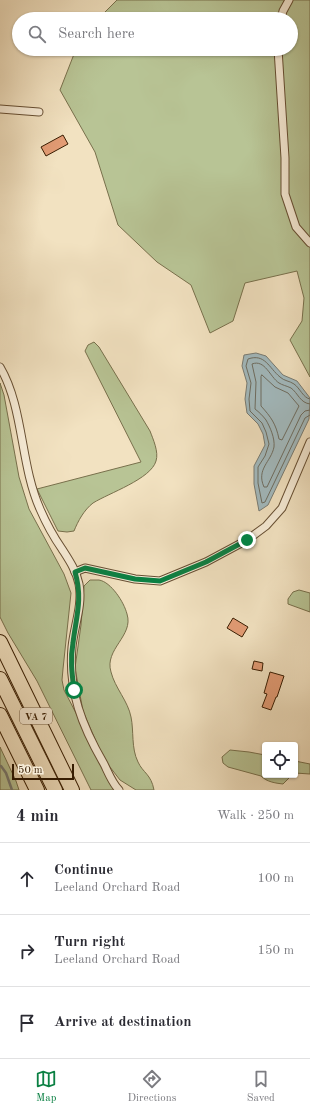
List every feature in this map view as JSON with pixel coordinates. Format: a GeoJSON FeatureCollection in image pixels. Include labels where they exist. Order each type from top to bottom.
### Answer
{"type":"FeatureCollection","features":[{"type":"Feature","properties":{"kind":"highway","name":"VA 7"},"geometry":{"type":"LineString","coordinates":[[0,642],[72,790]]}},
{"type":"Feature","properties":{"kind":"highway"},"geometry":{"type":"LineString","coordinates":[[0,679],[55,790]]}},
{"type":"Feature","properties":{"kind":"highway","name":"VA 7"},"geometry":{"type":"LineString","coordinates":[[0,715],[37,790]]}},
{"type":"Feature","properties":{"kind":"highway"},"geometry":{"type":"LineString","coordinates":[[0,729],[21,773],[27,790]]}},
{"type":"Feature","properties":{"kind":"street"},"geometry":{"type":"LineString","coordinates":[[283,12],[289,0]]}},
{"type":"Feature","properties":{"kind":"street"},"geometry":{"type":"LineString","coordinates":[[278,56],[285,158],[285,194],[296,227],[310,243]]}},
{"type":"Feature","properties":{"kind":"street"},"geometry":{"type":"LineString","coordinates":[[0,109],[39,112]]}},
{"type":"Feature","properties":{"kind":"street"},"geometry":{"type":"LineString","coordinates":[[0,367],[10,390],[16,411],[28,472],[39,507],[75,572],[79,585],[79,613],[73,643],[71,666],[76,702],[89,739],[119,790]]}},
{"type":"Feature","properties":{"kind":"street"},"geometry":{"type":"LineString","coordinates":[[75,572],[85,568],[135,579],[160,581],[206,562],[247,540],[266,526],[282,508],[310,442]]}},
{"type":"Feature","properties":{"kind":"green space"},"geometry":{"type":"Polygon","coordinates":[[[117,0],[310,0],[310,377],[290,340],[302,321],[304,298],[297,271],[245,283],[233,321],[210,333],[191,285],[157,262],[118,225],[95,152],[60,90],[73,56],[298,56],[298,12],[105,12],[117,0]]]}},
{"type":"Feature","properties":{"kind":"green space"},"geometry":{"type":"Polygon","coordinates":[[[94,342],[99,347],[150,431],[157,457],[153,468],[138,480],[93,503],[77,523],[74,531],[58,531],[37,489],[141,462],[85,351],[88,345],[94,342]]]}},
{"type":"Feature","properties":{"kind":"green space"},"geometry":{"type":"Polygon","coordinates":[[[0,383],[4,395],[19,477],[29,509],[64,574],[71,593],[62,680],[64,690],[116,790],[91,790],[37,681],[0,617],[0,383]]]}},
{"type":"Feature","properties":{"kind":"green space"},"geometry":{"type":"Polygon","coordinates":[[[90,580],[99,580],[108,584],[120,598],[127,614],[128,622],[126,629],[112,656],[110,664],[111,672],[115,684],[129,711],[132,722],[136,757],[140,766],[151,780],[154,790],[136,790],[120,780],[103,758],[83,711],[75,668],[81,625],[84,586],[90,580]]]}},
{"type":"Feature","properties":{"kind":"green space"},"geometry":{"type":"Polygon","coordinates":[[[299,590],[310,593],[310,612],[288,604],[288,599],[293,592],[299,590]]]}},
{"type":"Feature","properties":{"kind":"green space"},"geometry":{"type":"Polygon","coordinates":[[[0,747],[16,781],[19,790],[0,790],[0,747]]]}},
{"type":"Feature","properties":{"kind":"green space"},"geometry":{"type":"Polygon","coordinates":[[[230,750],[262,754],[262,777],[228,767],[223,763],[222,757],[230,750]]]}},
{"type":"Feature","properties":{"kind":"green space"},"geometry":{"type":"Polygon","coordinates":[[[298,762],[310,764],[310,774],[298,773],[298,762]]]}},
{"type":"Feature","properties":{"kind":"green space"},"geometry":{"type":"Polygon","coordinates":[[[264,778],[289,778],[283,784],[264,778]]]}},
{"type":"Feature","properties":{"kind":"water"},"geometry":{"type":"Polygon","coordinates":[[[256,353],[266,356],[283,375],[297,381],[310,398],[309,419],[268,505],[259,511],[254,484],[254,466],[265,445],[263,434],[258,424],[247,413],[245,399],[247,383],[242,366],[244,355],[256,353]]]}},
{"type":"Feature","properties":{"kind":"building"},"geometry":{"type":"Polygon","coordinates":[[[63,135],[68,144],[46,156],[41,147],[63,135]]]}},
{"type":"Feature","properties":{"kind":"building"},"geometry":{"type":"Polygon","coordinates":[[[233,618],[248,627],[242,637],[227,628],[233,618]]]}},
{"type":"Feature","properties":{"kind":"building"},"geometry":{"type":"Polygon","coordinates":[[[254,661],[263,663],[262,671],[252,669],[254,661]]]}},
{"type":"Feature","properties":{"kind":"building"},"geometry":{"type":"Polygon","coordinates":[[[270,672],[284,676],[271,710],[262,707],[267,694],[264,693],[270,672]]]}},
{"type":"Feature","properties":{"kind":"waterway"},"geometry":{"type":"LineString","coordinates":[[0,766],[6,773],[12,790]]}},
{"type":"Feature","properties":{"kind":"route"},"geometry":{"type":"LineString","coordinates":[[74,690],[71,658],[80,600],[79,585],[75,572],[85,568],[135,579],[160,581],[206,562],[247,540]]}}]}
